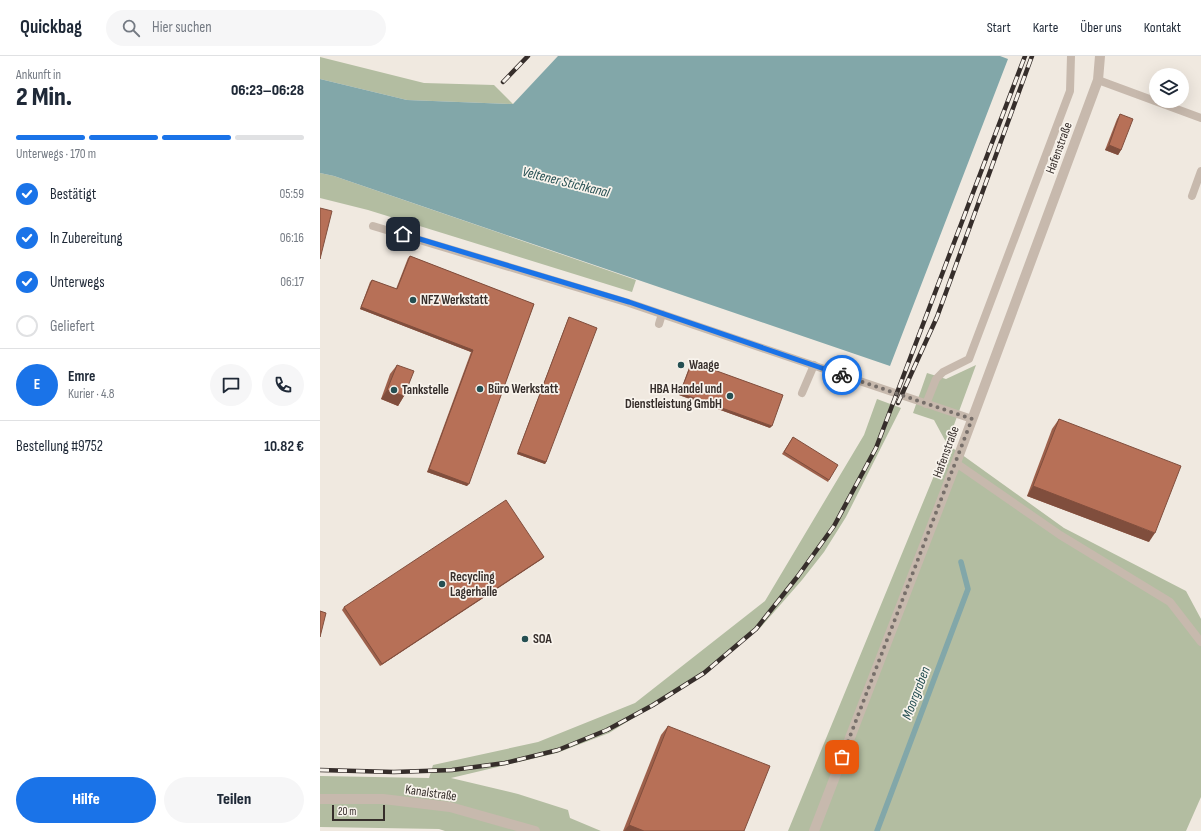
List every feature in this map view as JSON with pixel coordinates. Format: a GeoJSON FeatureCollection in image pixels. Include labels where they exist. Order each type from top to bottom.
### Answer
{"type":"FeatureCollection","features":[{"type":"Feature","properties":{"kind":"street","name":"Hafenstraße"},"geometry":{"type":"LineString","coordinates":[[814,831],[956,463],[1098,80],[1100,56]]}},
{"type":"Feature","properties":{"kind":"street","name":"Kanalstraße"},"geometry":{"type":"LineString","coordinates":[[320,799],[383,799],[450,807],[514,828],[535,831]]}},
{"type":"Feature","properties":{"kind":"lane"},"geometry":{"type":"LineString","coordinates":[[922,402],[936,379],[943,372],[969,359],[1070,91],[1071,56]]}},
{"type":"Feature","properties":{"kind":"lane"},"geometry":{"type":"LineString","coordinates":[[1098,80],[1201,118]]}},
{"type":"Feature","properties":{"kind":"lane"},"geometry":{"type":"LineString","coordinates":[[1192,196],[1201,171]]}},
{"type":"Feature","properties":{"kind":"lane"},"geometry":{"type":"LineString","coordinates":[[374,226],[629,302],[972,419]]}},
{"type":"Feature","properties":{"kind":"lane"},"geometry":{"type":"LineString","coordinates":[[659,324],[662,314]]}},
{"type":"Feature","properties":{"kind":"lane"},"geometry":{"type":"LineString","coordinates":[[802,393],[814,365]]}},
{"type":"Feature","properties":{"kind":"lane"},"geometry":{"type":"LineString","coordinates":[[956,463],[1060,535],[1170,602],[1201,642]]}},
{"type":"Feature","properties":{"kind":"green space"},"geometry":{"type":"Polygon","coordinates":[[[320,57],[424,83],[494,85],[513,104],[407,100],[320,79],[320,57]]]}},
{"type":"Feature","properties":{"kind":"green space"},"geometry":{"type":"Polygon","coordinates":[[[320,173],[334,176],[636,280],[632,292],[368,210],[320,198],[320,173]]]}},
{"type":"Feature","properties":{"kind":"green space"},"geometry":{"type":"Polygon","coordinates":[[[976,365],[947,444],[934,420],[913,413],[927,373],[946,379],[976,365]]]}},
{"type":"Feature","properties":{"kind":"green space"},"geometry":{"type":"Polygon","coordinates":[[[877,399],[901,408],[846,517],[824,552],[802,580],[760,628],[706,673],[609,733],[557,753],[451,778],[518,794],[568,810],[570,818],[601,831],[445,831],[439,829],[320,827],[320,776],[429,778],[433,765],[538,742],[635,703],[765,601],[864,435],[877,399]]]}},
{"type":"Feature","properties":{"kind":"green space"},"geometry":{"type":"Polygon","coordinates":[[[947,444],[1064,528],[1186,591],[1201,619],[1201,797],[1186,831],[788,831],[947,444]]]}},
{"type":"Feature","properties":{"kind":"water","name":"Veltener Stichkanal"},"geometry":{"type":"Polygon","coordinates":[[[558,56],[1000,56],[1008,59],[890,366],[334,176],[320,173],[320,79],[407,100],[513,104],[558,56]]]}},
{"type":"Feature","properties":{"kind":"building"},"geometry":{"type":"Polygon","coordinates":[[[1120,114],[1133,119],[1121,150],[1109,145],[1120,114]]]}},
{"type":"Feature","properties":{"kind":"building"},"geometry":{"type":"Polygon","coordinates":[[[320,208],[332,211],[320,259],[320,208]]]}},
{"type":"Feature","properties":{"kind":"building"},"geometry":{"type":"Polygon","coordinates":[[[410,256],[534,304],[469,484],[429,469],[473,350],[361,307],[372,280],[397,289],[410,256]]]}},
{"type":"Feature","properties":{"kind":"building"},"geometry":{"type":"Polygon","coordinates":[[[569,317],[597,328],[546,462],[518,452],[569,317]]]}},
{"type":"Feature","properties":{"kind":"building","name":"HBA Handel und Dienstleistung GmbH"},"geometry":{"type":"Polygon","coordinates":[[[692,362],[783,395],[772,426],[680,393],[692,362]]]}},
{"type":"Feature","properties":{"kind":"building"},"geometry":{"type":"Polygon","coordinates":[[[397,365],[414,371],[404,396],[387,390],[397,365]]]}},
{"type":"Feature","properties":{"kind":"building"},"geometry":{"type":"Polygon","coordinates":[[[1059,419],[1181,466],[1155,533],[1033,486],[1059,419]]]}},
{"type":"Feature","properties":{"kind":"building"},"geometry":{"type":"Polygon","coordinates":[[[793,437],[838,465],[829,480],[784,452],[793,437]]]}},
{"type":"Feature","properties":{"kind":"building","name":"Recycling Lagerhalle"},"geometry":{"type":"Polygon","coordinates":[[[506,500],[544,557],[382,664],[344,607],[506,500]]]}},
{"type":"Feature","properties":{"kind":"building"},"geometry":{"type":"Polygon","coordinates":[[[320,611],[326,613],[320,637],[320,611]]]}},
{"type":"Feature","properties":{"kind":"building"},"geometry":{"type":"Polygon","coordinates":[[[668,726],[770,766],[744,831],[644,831],[629,825],[668,726]]]}},
{"type":"Feature","properties":{"kind":"waterway","name":"Moorgraben"},"geometry":{"type":"LineString","coordinates":[[877,831],[968,589],[961,562]]}},
{"type":"Feature","properties":{"kind":"railway"},"geometry":{"type":"LineString","coordinates":[[503,82],[528,56]]}},
{"type":"Feature","properties":{"kind":"railway"},"geometry":{"type":"LineString","coordinates":[[320,770],[394,772],[452,770],[505,763],[558,750],[607,730],[653,705],[704,673],[756,629],[798,576],[834,526],[876,448],[1025,56]]}},
{"type":"Feature","properties":{"kind":"railway"},"geometry":{"type":"LineString","coordinates":[[898,403],[937,317],[1032,56]]}},
{"type":"Feature","properties":{"kind":"way so far"},"geometry":{"type":"LineString","coordinates":[[842,375],[972,419],[842,757]]}},
{"type":"Feature","properties":{"kind":"place","name":"NFZ Werkstatt"},"geometry":{"type":"Point","coordinates":[413,300]}},
{"type":"Feature","properties":{"kind":"place","name":"Waage"},"geometry":{"type":"Point","coordinates":[681,365]}},
{"type":"Feature","properties":{"kind":"place","name":"Büro Werkstatt"},"geometry":{"type":"Point","coordinates":[480,389]}},
{"type":"Feature","properties":{"kind":"place","name":"Tankstelle"},"geometry":{"type":"Point","coordinates":[394,390]}},
{"type":"Feature","properties":{"kind":"place","name":"HBA Handel und Dienstleistung GmbH"},"geometry":{"type":"Point","coordinates":[730,396]}},
{"type":"Feature","properties":{"kind":"place","name":"Recycling Lagerhalle"},"geometry":{"type":"Point","coordinates":[442,584]}},
{"type":"Feature","properties":{"kind":"place","name":"SOA"},"geometry":{"type":"Point","coordinates":[525,639]}},
{"type":"Feature","properties":{"kind":"route"},"geometry":{"type":"LineString","coordinates":[[403,234],[629,302],[842,375]]}}]}
